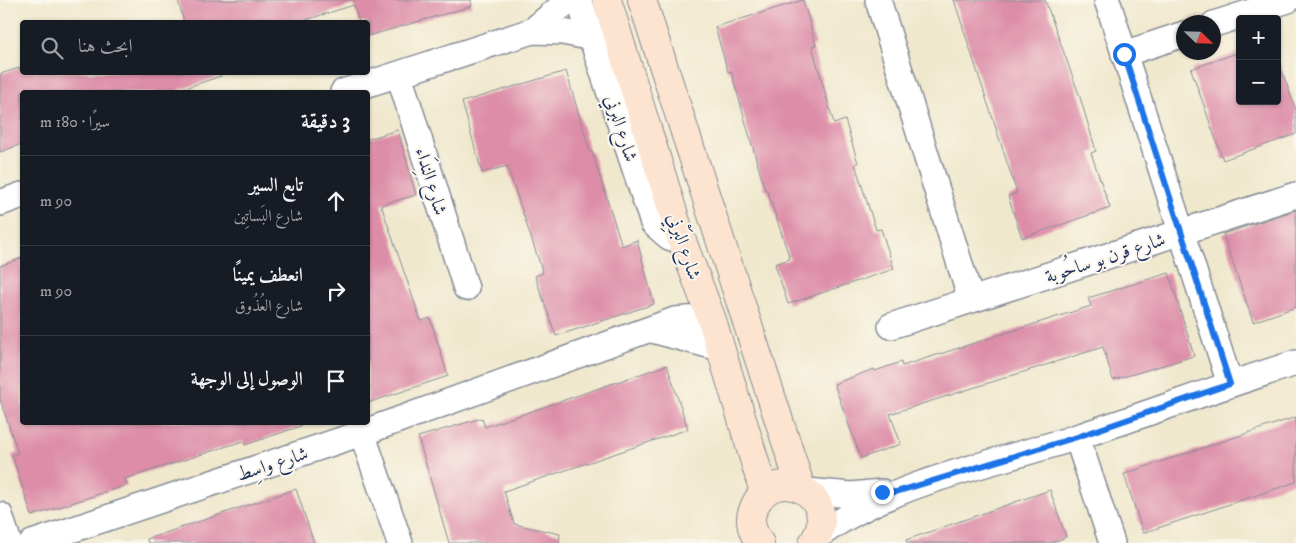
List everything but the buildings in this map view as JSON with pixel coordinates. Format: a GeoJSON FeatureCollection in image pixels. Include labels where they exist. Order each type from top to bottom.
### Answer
{"type":"FeatureCollection","features":[{"type":"Feature","properties":{"kind":"street"},"geometry":{"type":"LineString","coordinates":[[532,31],[569,0]]}},
{"type":"Feature","properties":{"kind":"street","name":"شارع البرني"},"geometry":{"type":"LineString","coordinates":[[579,0],[653,223],[669,237],[682,241]]}},
{"type":"Feature","properties":{"kind":"street","name":"شارع البَرْنِي"},"geometry":{"type":"LineString","coordinates":[[607,0],[682,241],[712,320],[764,492]]}},
{"type":"Feature","properties":{"kind":"street"},"geometry":{"type":"LineString","coordinates":[[878,0],[971,300]]}},
{"type":"Feature","properties":{"kind":"street"},"geometry":{"type":"LineString","coordinates":[[1107,0],[1230,384]]}},
{"type":"Feature","properties":{"kind":"street"},"geometry":{"type":"LineString","coordinates":[[1221,22],[1288,0]]}},
{"type":"Feature","properties":{"kind":"street","name":"شارع البَرْنِي"},"geometry":{"type":"LineString","coordinates":[[649,4],[804,490],[813,497],[820,511],[821,525],[814,541]]}},
{"type":"Feature","properties":{"kind":"street"},"geometry":{"type":"LineString","coordinates":[[350,90],[532,31],[562,32],[593,38]]}},
{"type":"Feature","properties":{"kind":"street"},"geometry":{"type":"LineString","coordinates":[[1124,54],[1176,37]]}},
{"type":"Feature","properties":{"kind":"street","name":"شارع النِدَاء"},"geometry":{"type":"LineString","coordinates":[[399,75],[466,288]]}},
{"type":"Feature","properties":{"kind":"street","name":"شارع قرن بو ساحُوبة"},"geometry":{"type":"LineString","coordinates":[[891,326],[1296,195]]}},
{"type":"Feature","properties":{"kind":"street"},"geometry":{"type":"LineString","coordinates":[[0,203],[20,197]]}},
{"type":"Feature","properties":{"kind":"street","name":"شارع واسِط"},"geometry":{"type":"LineString","coordinates":[[32,543],[362,433],[652,330],[675,320],[700,318],[712,320]]}},
{"type":"Feature","properties":{"kind":"street"},"geometry":{"type":"LineString","coordinates":[[712,320],[737,330],[758,388],[779,415]]}},
{"type":"Feature","properties":{"kind":"street"},"geometry":{"type":"LineString","coordinates":[[652,330],[719,348]]}},
{"type":"Feature","properties":{"kind":"street"},"geometry":{"type":"LineString","coordinates":[[814,541],[855,511],[896,492],[1077,437],[1296,363]]}},
{"type":"Feature","properties":{"kind":"street"},"geometry":{"type":"LineString","coordinates":[[362,433],[400,543]]}},
{"type":"Feature","properties":{"kind":"street"},"geometry":{"type":"LineString","coordinates":[[1077,437],[1112,543]]}},
{"type":"Feature","properties":{"kind":"street"},"geometry":{"type":"LineString","coordinates":[[760,543],[754,534],[751,514],[756,502],[764,492],[782,485],[804,490],[851,495],[896,492]]}},
{"type":"Feature","properties":{"kind":"street"},"geometry":{"type":"LineString","coordinates":[[0,515],[9,543]]}},
{"type":"Feature","properties":{"kind":"route"},"geometry":{"type":"LineString","coordinates":[[882,492],[896,492],[1077,437],[1230,384],[1124,54]]}}]}
